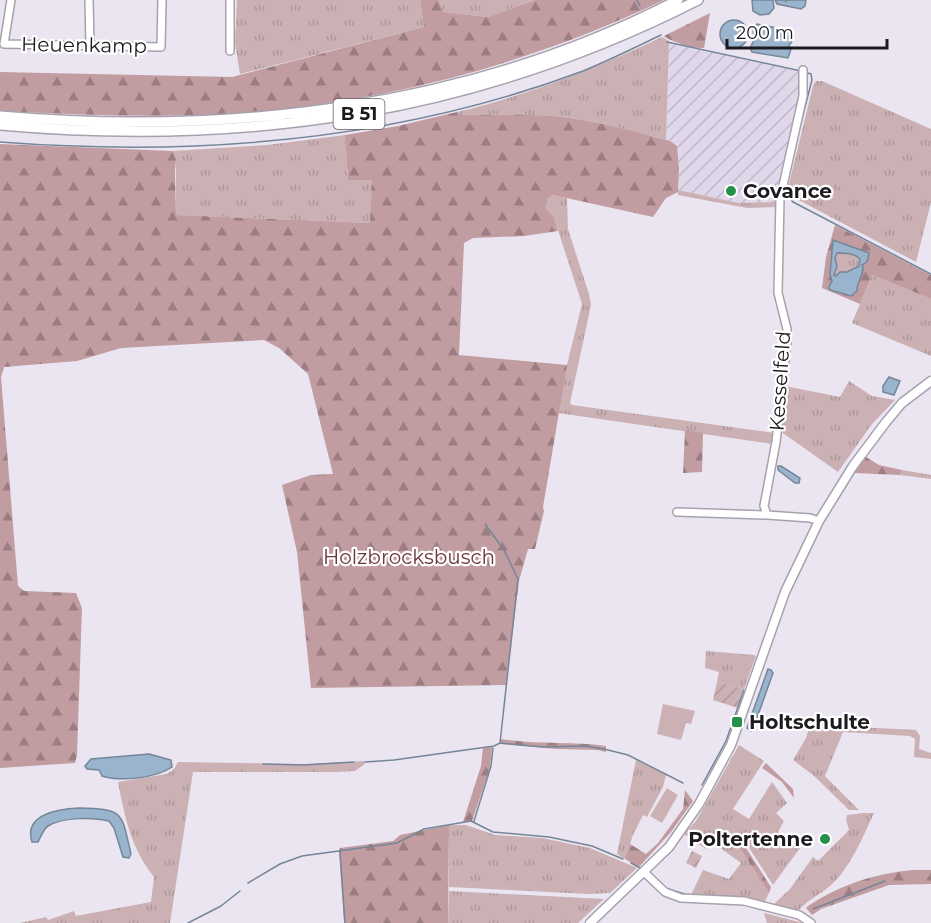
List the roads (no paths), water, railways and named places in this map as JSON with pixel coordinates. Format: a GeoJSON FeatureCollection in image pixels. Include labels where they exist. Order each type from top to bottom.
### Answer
{"type":"FeatureCollection","features":[{"type":"Feature","properties":{"kind":"highway","name":"B 51"},"geometry":{"type":"LineString","coordinates":[[0,116],[95,122],[183,122],[285,115],[358,105],[437,89],[518,66],[585,42],[678,0]]}},
{"type":"Feature","properties":{"kind":"highway","name":"B 51"},"geometry":{"type":"LineString","coordinates":[[0,125],[83,131],[184,131],[285,124],[359,114],[442,97],[521,75],[603,44],[698,0]]}},
{"type":"Feature","properties":{"kind":"main road"},"geometry":{"type":"LineString","coordinates":[[590,923],[644,872],[680,833],[723,762],[743,713],[791,577],[819,521],[853,466],[886,422],[907,399],[931,381]]}},
{"type":"Feature","properties":{"kind":"street","name":"Heuenkamp"},"geometry":{"type":"LineString","coordinates":[[11,0],[4,44],[160,47],[162,0]]}},
{"type":"Feature","properties":{"kind":"street"},"geometry":{"type":"LineString","coordinates":[[89,0],[90,46]]}},
{"type":"Feature","properties":{"kind":"street"},"geometry":{"type":"LineString","coordinates":[[230,0],[230,51]]}},
{"type":"Feature","properties":{"kind":"street","name":"Kesselfeld"},"geometry":{"type":"LineString","coordinates":[[767,515],[764,506],[776,442],[787,342],[787,329],[778,293],[780,195],[803,96],[803,72]]}},
{"type":"Feature","properties":{"kind":"street"},"geometry":{"type":"LineString","coordinates":[[677,512],[767,515],[810,518],[819,521]]}},
{"type":"Feature","properties":{"kind":"street"},"geometry":{"type":"LineString","coordinates":[[644,872],[665,892],[681,898],[744,901],[799,915],[811,923]]}},
{"type":"Feature","properties":{"kind":"water"},"geometry":{"type":"Polygon","coordinates":[[[752,0],[773,0],[774,8],[769,14],[760,15],[753,11],[752,0]]]}},
{"type":"Feature","properties":{"kind":"water"},"geometry":{"type":"Polygon","coordinates":[[[775,0],[786,2],[786,0],[806,0],[805,6],[801,9],[777,4],[775,0]]]}},
{"type":"Feature","properties":{"kind":"water"},"geometry":{"type":"Polygon","coordinates":[[[734,20],[744,24],[748,34],[744,44],[734,48],[724,44],[720,34],[724,24],[734,20]]]}},
{"type":"Feature","properties":{"kind":"water"},"geometry":{"type":"Polygon","coordinates":[[[757,24],[792,31],[788,58],[752,52],[750,48],[755,38],[753,31],[757,24]]]}},
{"type":"Feature","properties":{"kind":"water"},"geometry":{"type":"Polygon","coordinates":[[[833,240],[869,253],[867,262],[862,265],[863,271],[857,291],[851,296],[830,290],[832,281],[830,274],[833,240]],[[837,253],[834,275],[859,266],[858,257],[837,253]]]}},
{"type":"Feature","properties":{"kind":"water"},"geometry":{"type":"Polygon","coordinates":[[[889,377],[900,381],[894,395],[883,392],[883,386],[889,377]]]}},
{"type":"Feature","properties":{"kind":"water"},"geometry":{"type":"Polygon","coordinates":[[[778,466],[800,478],[799,483],[795,483],[778,470],[778,466]]]}},
{"type":"Feature","properties":{"kind":"water"},"geometry":{"type":"Polygon","coordinates":[[[768,669],[773,673],[751,731],[747,728],[768,669]]]}},
{"type":"Feature","properties":{"kind":"water"},"geometry":{"type":"Polygon","coordinates":[[[149,754],[171,760],[172,767],[157,774],[119,779],[102,776],[99,770],[87,769],[85,766],[91,759],[149,754]]]}},
{"type":"Feature","properties":{"kind":"water"},"geometry":{"type":"Polygon","coordinates":[[[79,808],[105,810],[119,816],[125,829],[131,854],[129,858],[123,857],[114,828],[109,821],[87,818],[54,823],[45,829],[38,842],[32,842],[33,825],[38,819],[53,812],[79,808]]]}},
{"type":"Feature","properties":{"kind":"waterway"},"geometry":{"type":"LineString","coordinates":[[637,0],[640,6]]}},
{"type":"Feature","properties":{"kind":"waterway"},"geometry":{"type":"LineString","coordinates":[[0,142],[74,146],[222,145],[369,128],[441,114],[513,95],[583,71],[661,35]]}},
{"type":"Feature","properties":{"kind":"waterway"},"geometry":{"type":"LineString","coordinates":[[667,42],[801,71]]}},
{"type":"Feature","properties":{"kind":"waterway"},"geometry":{"type":"LineString","coordinates":[[796,142],[812,80],[811,74],[805,72]]}},
{"type":"Feature","properties":{"kind":"waterway"},"geometry":{"type":"LineString","coordinates":[[785,190],[793,202],[931,274]]}},
{"type":"Feature","properties":{"kind":"waterway"},"geometry":{"type":"LineString","coordinates":[[485,524],[504,550],[518,579],[500,743]]}},
{"type":"Feature","properties":{"kind":"waterway"},"geometry":{"type":"LineString","coordinates":[[702,785],[726,741],[744,690]]}},
{"type":"Feature","properties":{"kind":"waterway"},"geometry":{"type":"LineString","coordinates":[[365,762],[494,746],[500,743],[543,747],[585,746],[628,755],[683,783]]}},
{"type":"Feature","properties":{"kind":"waterway"},"geometry":{"type":"LineString","coordinates":[[474,821],[491,766],[493,748]]}},
{"type":"Feature","properties":{"kind":"waterway"},"geometry":{"type":"LineString","coordinates":[[263,764],[304,765],[354,762]]}},
{"type":"Feature","properties":{"kind":"waterway"},"geometry":{"type":"LineString","coordinates":[[248,883],[280,864],[302,856],[397,843],[424,829],[471,821],[493,832],[549,837],[592,846],[623,859]]}},
{"type":"Feature","properties":{"kind":"waterway"},"geometry":{"type":"LineString","coordinates":[[340,852],[345,923]]}},
{"type":"Feature","properties":{"kind":"waterway"},"geometry":{"type":"LineString","coordinates":[[631,863],[640,868]]}},
{"type":"Feature","properties":{"kind":"waterway"},"geometry":{"type":"LineString","coordinates":[[813,909],[885,881]]}},
{"type":"Feature","properties":{"kind":"waterway"},"geometry":{"type":"LineString","coordinates":[[665,888],[688,895]]}},
{"type":"Feature","properties":{"kind":"waterway"},"geometry":{"type":"LineString","coordinates":[[188,923],[221,906],[240,891]]}},
{"type":"Feature","properties":{"kind":"waterway"},"geometry":{"type":"LineString","coordinates":[[694,895],[741,897],[759,901]]}},
{"type":"Feature","properties":{"kind":"place","name":"Covance"},"geometry":{"type":"Point","coordinates":[731,191]}},
{"type":"Feature","properties":{"kind":"place","name":"Holtschulte"},"geometry":{"type":"Point","coordinates":[737,722]}},
{"type":"Feature","properties":{"kind":"place","name":"Poltertenne"},"geometry":{"type":"Point","coordinates":[825,839]}},
{"type":"Feature","properties":{"kind":"park label","name":"Holzbrocksbusch"},"geometry":{"type":"Point","coordinates":[409,557]}}]}
